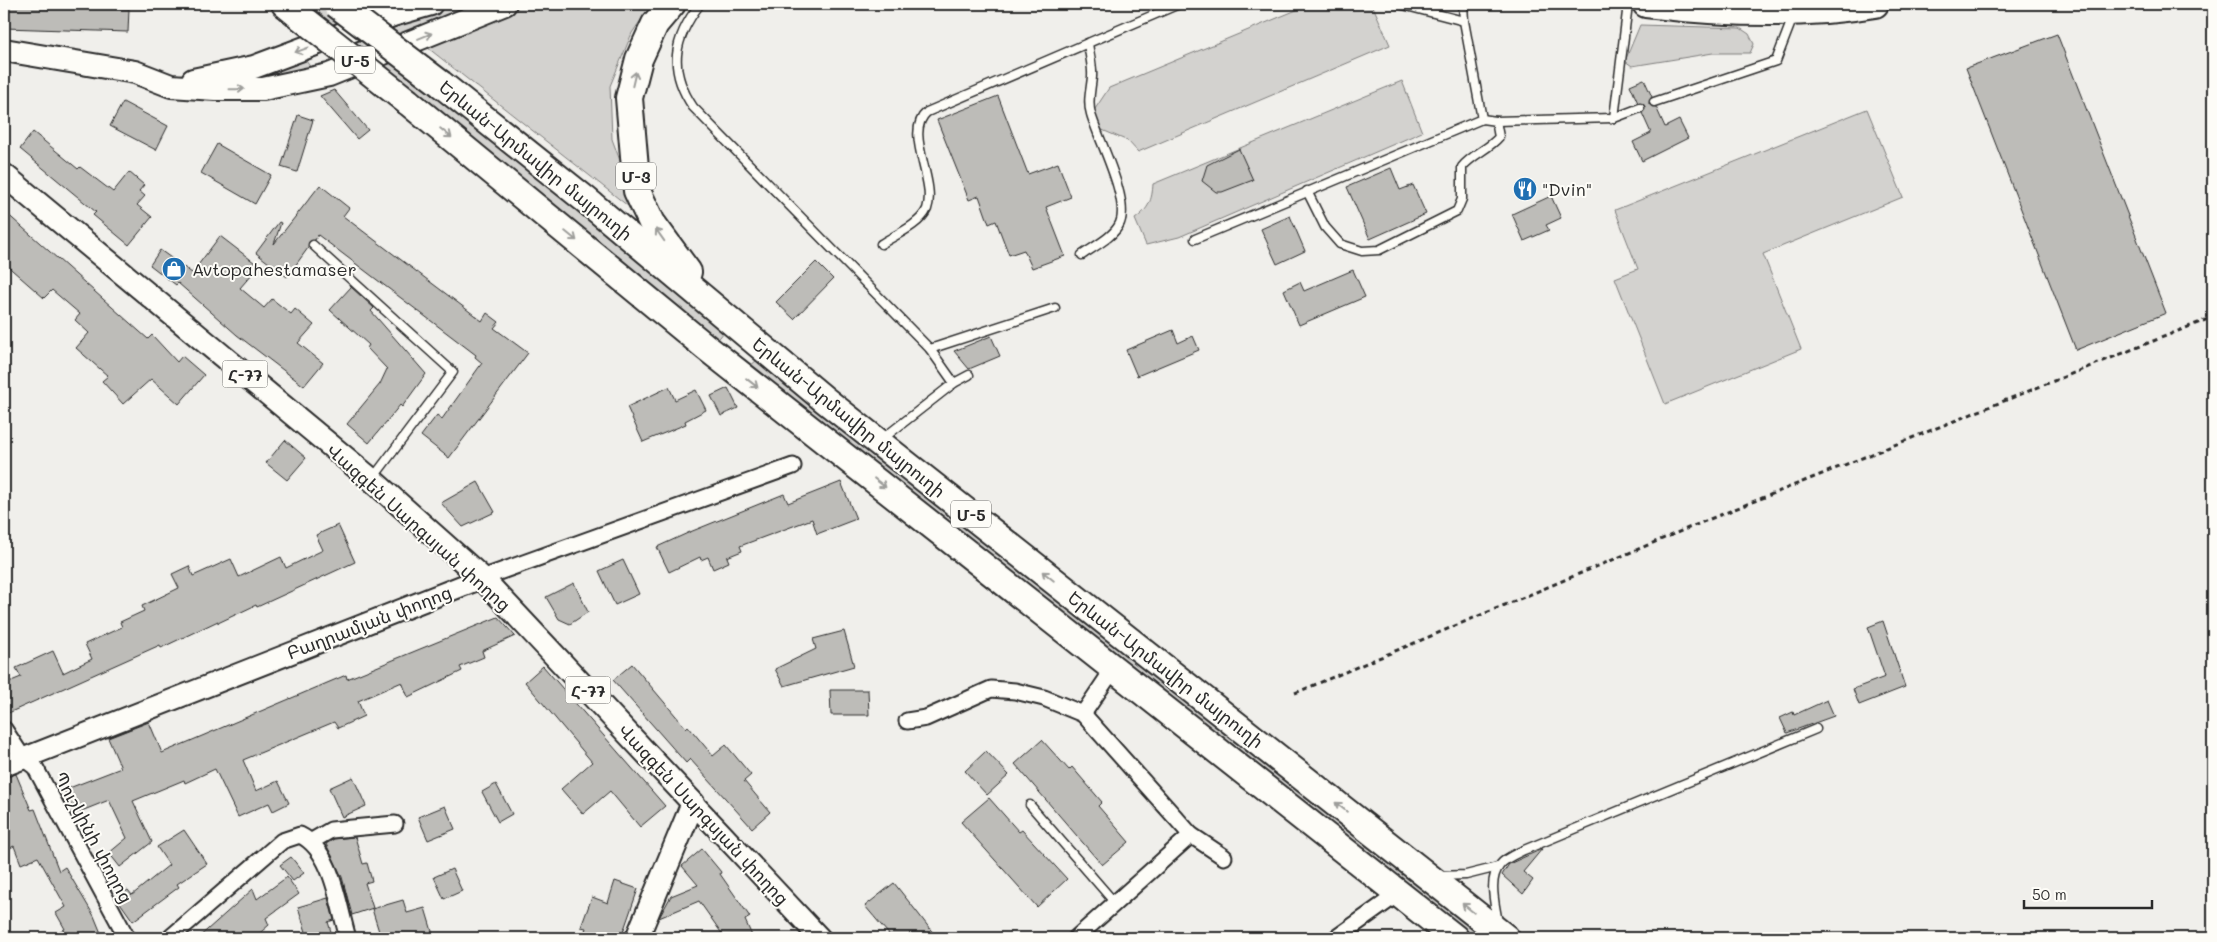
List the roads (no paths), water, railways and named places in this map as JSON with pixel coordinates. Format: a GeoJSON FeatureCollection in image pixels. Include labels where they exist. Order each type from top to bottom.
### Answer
{"type":"FeatureCollection","features":[{"type":"Feature","properties":{"kind":"highway","name":"Երևան-Արմավիր մայրուղի"},"geometry":{"type":"LineString","coordinates":[[336,4],[441,84],[586,200],[825,400],[880,441],[1430,876],[1503,936]]}},
{"type":"Feature","properties":{"kind":"highway","name":"Մ-3"},"geometry":{"type":"LineString","coordinates":[[672,4],[655,24],[639,59],[629,98],[637,191],[652,223],[676,257],[736,326]]}},
{"type":"Feature","properties":{"kind":"highway"},"geometry":{"type":"LineString","coordinates":[[1646,4],[1795,11],[1875,4]]}},
{"type":"Feature","properties":{"kind":"highway","name":"Երևան-Արմավիր մայրուղի"},"geometry":{"type":"LineString","coordinates":[[294,11],[408,102],[707,348],[1455,938]]}},
{"type":"Feature","properties":{"kind":"highway"},"geometry":{"type":"LineString","coordinates":[[707,348],[729,350],[740,338],[740,332],[736,326]]}},
{"type":"Feature","properties":{"kind":"main road"},"geometry":{"type":"LineString","coordinates":[[171,86],[254,67],[393,15],[430,4]]}},
{"type":"Feature","properties":{"kind":"main road"},"geometry":{"type":"LineString","coordinates":[[4,50],[135,72],[171,86],[215,89],[263,89],[329,75],[505,4]]}},
{"type":"Feature","properties":{"kind":"main road","name":"Վազգեն Սարգսյան փողոց"},"geometry":{"type":"LineString","coordinates":[[4,175],[372,480],[482,578],[820,938]]}},
{"type":"Feature","properties":{"kind":"main road","name":"Բաղրամյան փողոց"},"geometry":{"type":"LineString","coordinates":[[4,766],[482,578]]}},
{"type":"Feature","properties":{"kind":"main road"},"geometry":{"type":"LineString","coordinates":[[637,938],[693,803]]}},
{"type":"Feature","properties":{"kind":"street","name":"Բաղրամյան փողոց"},"geometry":{"type":"LineString","coordinates":[[482,578],[793,466]]}},
{"type":"Feature","properties":{"kind":"street"},"geometry":{"type":"LineString","coordinates":[[1083,714],[1114,668]]}},
{"type":"Feature","properties":{"kind":"street"},"geometry":{"type":"LineString","coordinates":[[907,721],[926,718],[990,690],[1015,690],[1034,695],[1083,714],[1191,835],[1224,857]]}},
{"type":"Feature","properties":{"kind":"street","name":"Պուշկինի փողոց"},"geometry":{"type":"LineString","coordinates":[[4,729],[23,758],[35,767],[127,938]]}},
{"type":"Feature","properties":{"kind":"street"},"geometry":{"type":"LineString","coordinates":[[312,841],[330,830],[395,824]]}},
{"type":"Feature","properties":{"kind":"street"},"geometry":{"type":"LineString","coordinates":[[170,938],[282,841],[300,835],[312,841],[326,860],[348,938]]}},
{"type":"Feature","properties":{"kind":"street"},"geometry":{"type":"LineString","coordinates":[[1076,938],[1191,835]]}},
{"type":"Feature","properties":{"kind":"street"},"geometry":{"type":"LineString","coordinates":[[1339,937],[1399,893]]}},
{"type":"Feature","properties":{"kind":"lane"},"geometry":{"type":"LineString","coordinates":[[700,4],[690,17],[678,47],[676,61],[677,77],[682,91],[693,108],[930,349],[954,383]]}},
{"type":"Feature","properties":{"kind":"lane"},"geometry":{"type":"LineString","coordinates":[[881,244],[915,223],[927,209],[928,194],[918,128],[920,118],[927,112],[1179,4]]}},
{"type":"Feature","properties":{"kind":"lane"},"geometry":{"type":"LineString","coordinates":[[1399,4],[1464,21]]}},
{"type":"Feature","properties":{"kind":"lane"},"geometry":{"type":"LineString","coordinates":[[1463,4],[1464,21],[1482,119]]}},
{"type":"Feature","properties":{"kind":"lane"},"geometry":{"type":"LineString","coordinates":[[1614,118],[1628,4]]}},
{"type":"Feature","properties":{"kind":"lane"},"geometry":{"type":"LineString","coordinates":[[1654,102],[1776,62],[1795,11]]}},
{"type":"Feature","properties":{"kind":"lane"},"geometry":{"type":"LineString","coordinates":[[1082,255],[1115,230],[1120,222],[1120,207],[1114,171],[1090,113],[1089,94],[1092,75],[1088,43]]}},
{"type":"Feature","properties":{"kind":"lane"},"geometry":{"type":"LineString","coordinates":[[1195,239],[1482,119],[1496,121],[1614,118],[1640,108]]}},
{"type":"Feature","properties":{"kind":"lane"},"geometry":{"type":"LineString","coordinates":[[1307,191],[1325,227],[1340,244],[1362,251],[1379,250],[1458,211],[1462,199],[1462,166],[1471,156],[1493,144],[1499,136],[1496,121]]}},
{"type":"Feature","properties":{"kind":"lane"},"geometry":{"type":"LineString","coordinates":[[313,245],[453,372],[372,480]]}},
{"type":"Feature","properties":{"kind":"lane"},"geometry":{"type":"LineString","coordinates":[[930,349],[1055,308]]}},
{"type":"Feature","properties":{"kind":"lane"},"geometry":{"type":"LineString","coordinates":[[880,441],[954,383],[969,375]]}},
{"type":"Feature","properties":{"kind":"lane"},"geometry":{"type":"LineString","coordinates":[[1430,876],[1466,875],[1498,867],[1524,850],[1816,729]]}},
{"type":"Feature","properties":{"kind":"lane"},"geometry":{"type":"LineString","coordinates":[[1030,805],[1115,903]]}},
{"type":"Feature","properties":{"kind":"lane"},"geometry":{"type":"LineString","coordinates":[[1498,867],[1493,885],[1503,936]]}},
{"type":"Feature","properties":{"kind":"place","name":"\"Dvin\""},"geometry":{"type":"Point","coordinates":[1525,189]}},
{"type":"Feature","properties":{"kind":"place","name":"Avtopahestamaser"},"geometry":{"type":"Point","coordinates":[174,269]}}]}
